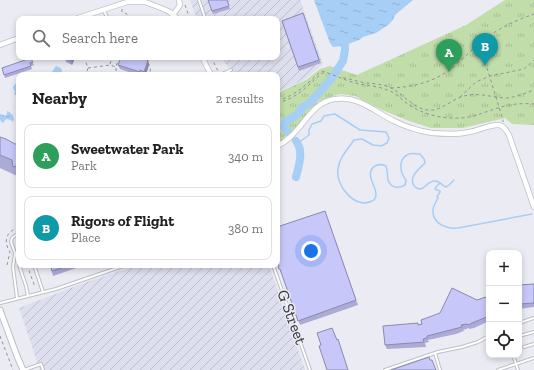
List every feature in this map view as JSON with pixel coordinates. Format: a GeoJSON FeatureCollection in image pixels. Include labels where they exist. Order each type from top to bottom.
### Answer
{"type":"FeatureCollection","features":[{"type":"Feature","properties":{"kind":"main road"},"geometry":{"type":"LineString","coordinates":[[0,310],[16,356],[24,370]]}},
{"type":"Feature","properties":{"kind":"street"},"geometry":{"type":"LineString","coordinates":[[83,16],[128,2],[145,2],[161,8],[173,15],[180,5],[179,0]]}},
{"type":"Feature","properties":{"kind":"street"},"geometry":{"type":"LineString","coordinates":[[0,45],[16,39]]}},
{"type":"Feature","properties":{"kind":"street"},"geometry":{"type":"LineString","coordinates":[[204,60],[210,72]]}},
{"type":"Feature","properties":{"kind":"street"},"geometry":{"type":"LineString","coordinates":[[280,144],[289,139],[315,109],[324,102],[335,99],[348,99],[360,102],[393,121],[426,132],[460,134],[495,125],[502,126],[509,135],[534,207]]}},
{"type":"Feature","properties":{"kind":"lane"},"geometry":{"type":"LineString","coordinates":[[198,0],[204,16]]}},
{"type":"Feature","properties":{"kind":"lane"},"geometry":{"type":"LineString","coordinates":[[103,9],[106,16]]}},
{"type":"Feature","properties":{"kind":"lane"},"geometry":{"type":"LineString","coordinates":[[227,72],[231,70]]}},
{"type":"Feature","properties":{"kind":"lane"},"geometry":{"type":"LineString","coordinates":[[16,235],[12,238],[11,242],[15,254],[13,267],[18,299]]}},
{"type":"Feature","properties":{"kind":"lane"},"geometry":{"type":"LineString","coordinates":[[20,268],[28,296]]}},
{"type":"Feature","properties":{"kind":"lane"},"geometry":{"type":"LineString","coordinates":[[35,268],[43,292]]}},
{"type":"Feature","properties":{"kind":"lane"},"geometry":{"type":"LineString","coordinates":[[0,303],[56,289],[117,268]]}},
{"type":"Feature","properties":{"kind":"lane","name":"G Street"},"geometry":{"type":"LineString","coordinates":[[274,268],[310,370]]}},
{"type":"Feature","properties":{"kind":"lane"},"geometry":{"type":"LineString","coordinates":[[522,322],[534,318]]}},
{"type":"Feature","properties":{"kind":"lane"},"geometry":{"type":"LineString","coordinates":[[522,335],[534,332]]}},
{"type":"Feature","properties":{"kind":"lane"},"geometry":{"type":"LineString","coordinates":[[385,370],[435,353],[478,342],[486,338]]}},
{"type":"Feature","properties":{"kind":"lane"},"geometry":{"type":"LineString","coordinates":[[524,348],[534,344]]}},
{"type":"Feature","properties":{"kind":"lane"},"geometry":{"type":"LineString","coordinates":[[435,353],[440,370]]}},
{"type":"Feature","properties":{"kind":"lane"},"geometry":{"type":"LineString","coordinates":[[514,358],[518,370]]}},
{"type":"Feature","properties":{"kind":"lane"},"geometry":{"type":"LineString","coordinates":[[498,370],[534,358]]}},
{"type":"Feature","properties":{"kind":"lane"},"geometry":{"type":"LineString","coordinates":[[24,370],[41,364],[43,370]]}},
{"type":"Feature","properties":{"kind":"path"},"geometry":{"type":"LineString","coordinates":[[184,0],[189,16]]}},
{"type":"Feature","properties":{"kind":"path"},"geometry":{"type":"LineString","coordinates":[[121,8],[122,12],[130,16]]}},
{"type":"Feature","properties":{"kind":"path"},"geometry":{"type":"LineString","coordinates":[[390,88],[421,84],[438,77],[456,66],[471,51],[492,34],[518,20],[534,14]]}},
{"type":"Feature","properties":{"kind":"path"},"geometry":{"type":"LineString","coordinates":[[85,60],[88,68],[87,72]]}},
{"type":"Feature","properties":{"kind":"path"},"geometry":{"type":"LineString","coordinates":[[110,65],[111,60]]}},
{"type":"Feature","properties":{"kind":"path"},"geometry":{"type":"LineString","coordinates":[[116,68],[118,60]]}},
{"type":"Feature","properties":{"kind":"path"},"geometry":{"type":"LineString","coordinates":[[212,60],[218,72]]}},
{"type":"Feature","properties":{"kind":"path"},"geometry":{"type":"LineString","coordinates":[[459,98],[476,82],[490,76],[524,69],[534,60]]}},
{"type":"Feature","properties":{"kind":"path"},"geometry":{"type":"LineString","coordinates":[[148,62],[151,70],[150,72]]}},
{"type":"Feature","properties":{"kind":"path"},"geometry":{"type":"LineString","coordinates":[[88,68],[110,65],[116,68],[116,71],[118,72]]}},
{"type":"Feature","properties":{"kind":"path"},"geometry":{"type":"LineString","coordinates":[[486,68],[490,76],[503,120],[502,126]]}},
{"type":"Feature","properties":{"kind":"path"},"geometry":{"type":"LineString","coordinates":[[280,101],[300,91],[320,72],[325,71],[357,84],[389,90],[416,109],[438,117],[467,118],[499,108],[520,104],[534,104]]}},
{"type":"Feature","properties":{"kind":"path"},"geometry":{"type":"LineString","coordinates":[[342,78],[377,84],[390,88],[398,92],[413,104],[426,110],[435,110],[452,100],[473,95],[509,98],[534,90]]}},
{"type":"Feature","properties":{"kind":"path"},"geometry":{"type":"LineString","coordinates":[[28,268],[35,287]]}},
{"type":"Feature","properties":{"kind":"path"},"geometry":{"type":"LineString","coordinates":[[0,336],[14,370]]}},
{"type":"Feature","properties":{"kind":"shaded area"},"geometry":{"type":"Polygon","coordinates":[[[190,0],[300,0],[323,64],[304,80],[280,91],[280,72],[233,72],[223,60],[280,60],[280,16],[196,16],[190,0]]]}},
{"type":"Feature","properties":{"kind":"shaded area"},"geometry":{"type":"Polygon","coordinates":[[[129,268],[270,268],[305,370],[40,370],[19,308],[89,281],[129,268]]]}},
{"type":"Feature","properties":{"kind":"green space"},"geometry":{"type":"Polygon","coordinates":[[[505,0],[534,0],[534,125],[512,124],[505,118],[463,128],[431,128],[380,109],[355,96],[340,94],[319,101],[301,123],[280,141],[280,92],[306,80],[320,69],[330,66],[357,75],[466,25],[505,0]]]}},
{"type":"Feature","properties":{"kind":"water"},"geometry":{"type":"Polygon","coordinates":[[[314,0],[413,0],[395,15],[393,20],[388,25],[376,33],[343,46],[333,47],[330,43],[314,0]]]}},
{"type":"Feature","properties":{"kind":"water"},"geometry":{"type":"Polygon","coordinates":[[[56,66],[61,68],[62,71],[62,72],[52,72],[56,66]]]}},
{"type":"Feature","properties":{"kind":"water"},"geometry":{"type":"Polygon","coordinates":[[[16,83],[16,95],[14,94],[15,92],[13,87],[16,83]]]}},
{"type":"Feature","properties":{"kind":"water"},"geometry":{"type":"Polygon","coordinates":[[[7,111],[14,117],[14,120],[12,122],[11,120],[6,119],[3,123],[0,120],[0,114],[6,116],[7,111]]]}},
{"type":"Feature","properties":{"kind":"building"},"geometry":{"type":"Polygon","coordinates":[[[208,0],[227,0],[229,6],[212,11],[208,0]]]}},
{"type":"Feature","properties":{"kind":"building"},"geometry":{"type":"Polygon","coordinates":[[[303,13],[319,60],[298,67],[282,21],[303,13]]]}},
{"type":"Feature","properties":{"kind":"building"},"geometry":{"type":"Polygon","coordinates":[[[25,60],[32,60],[33,62],[30,63],[31,66],[4,75],[2,68],[25,60]]]}},
{"type":"Feature","properties":{"kind":"building"},"geometry":{"type":"Polygon","coordinates":[[[120,60],[148,60],[144,72],[118,65],[120,60]]]}},
{"type":"Feature","properties":{"kind":"building"},"geometry":{"type":"Polygon","coordinates":[[[0,137],[16,144],[16,166],[13,167],[12,160],[0,155],[0,137]]]}},
{"type":"Feature","properties":{"kind":"building"},"geometry":{"type":"Polygon","coordinates":[[[325,211],[356,300],[298,321],[279,268],[280,268],[280,226],[325,211]]]}},
{"type":"Feature","properties":{"kind":"building"},"geometry":{"type":"Polygon","coordinates":[[[51,268],[62,268],[52,271],[51,268]]]}},
{"type":"Feature","properties":{"kind":"building"},"geometry":{"type":"Polygon","coordinates":[[[534,284],[534,303],[522,304],[522,285],[534,284]]]}},
{"type":"Feature","properties":{"kind":"building"},"geometry":{"type":"Polygon","coordinates":[[[452,288],[477,300],[486,297],[486,317],[468,325],[461,325],[462,327],[427,336],[427,338],[423,339],[424,342],[385,345],[383,326],[418,323],[418,325],[422,324],[421,320],[440,313],[452,288]]]}},
{"type":"Feature","properties":{"kind":"building"},"geometry":{"type":"Polygon","coordinates":[[[332,328],[337,340],[338,339],[348,370],[327,370],[319,346],[321,345],[317,333],[332,328]]]}},
{"type":"Feature","properties":{"kind":"building"},"geometry":{"type":"Polygon","coordinates":[[[429,357],[430,360],[432,360],[436,370],[391,370],[429,357]]]}},
{"type":"Feature","properties":{"kind":"waterway"},"geometry":{"type":"LineString","coordinates":[[289,133],[284,127],[285,122],[298,114],[302,107],[309,104],[331,79],[343,61],[345,46]]}},
{"type":"Feature","properties":{"kind":"waterway"},"geometry":{"type":"LineString","coordinates":[[298,143],[309,135],[309,130],[312,124],[321,121],[324,116],[335,114],[360,130],[386,132],[389,138],[387,143],[381,146],[373,145],[362,139],[354,140],[340,161],[338,175],[343,189],[353,199],[359,202],[366,203],[375,199],[376,191],[370,176],[372,169],[376,165],[380,164],[386,166],[388,180],[391,185],[397,187],[405,185],[406,180],[402,174],[401,163],[404,157],[414,153],[420,154],[425,163],[413,177],[413,184],[416,188],[421,189],[435,181],[446,187],[454,180]]}},
{"type":"Feature","properties":{"kind":"waterway"},"geometry":{"type":"LineString","coordinates":[[296,141],[300,149],[296,177]]}},
{"type":"Feature","properties":{"kind":"waterway"},"geometry":{"type":"LineString","coordinates":[[440,183],[435,189],[440,192],[433,210],[433,215],[441,225],[449,228],[458,228],[532,214]]}},
{"type":"Feature","properties":{"kind":"place","name":"Rigors of Flight"},"geometry":{"type":"Point","coordinates":[485,66]}},
{"type":"Feature","properties":{"kind":"place","name":"Sweetwater Park"},"geometry":{"type":"Point","coordinates":[449,72]}}]}
